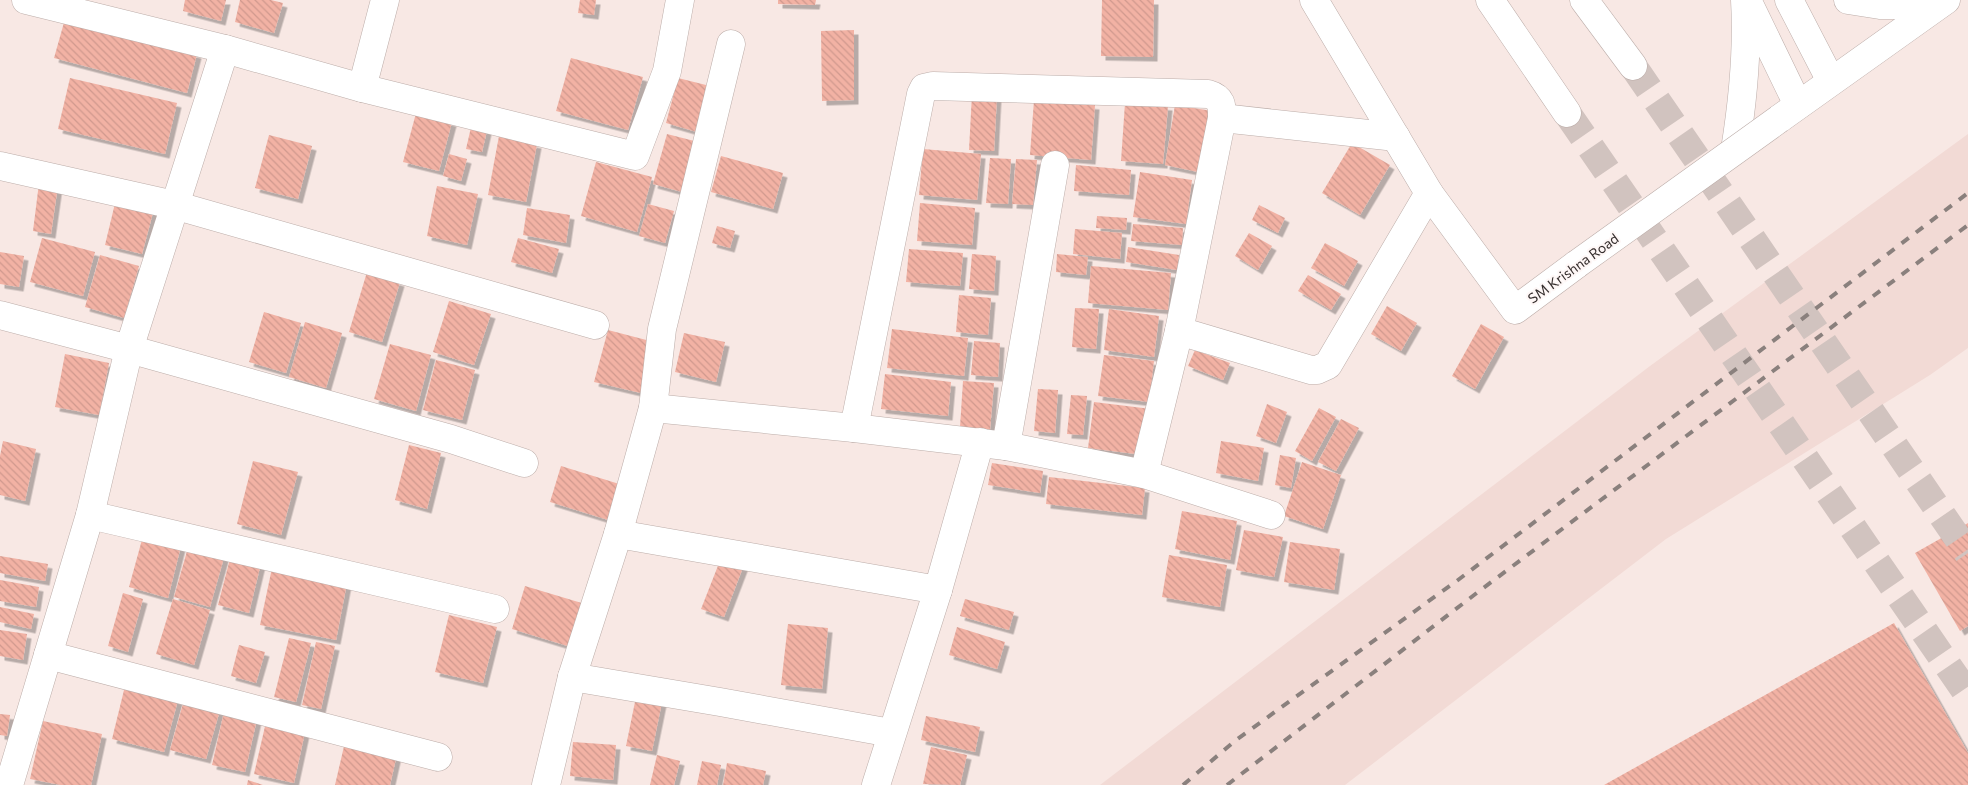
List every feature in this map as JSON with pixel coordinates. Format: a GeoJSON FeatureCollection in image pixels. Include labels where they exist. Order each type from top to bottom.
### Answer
{"type":"FeatureCollection","features":[{"type":"Feature","properties":{"kind":"main road"},"geometry":{"type":"LineString","coordinates":[[26,0],[225,49],[362,88],[635,156],[667,71],[680,0]]}},
{"type":"Feature","properties":{"kind":"main road"},"geometry":{"type":"LineString","coordinates":[[362,88],[385,0]]}},
{"type":"Feature","properties":{"kind":"main road","name":"SM Krishna Road"},"geometry":{"type":"LineString","coordinates":[[1314,0],[1429,193],[1515,310],[1942,3]]}},
{"type":"Feature","properties":{"kind":"main road"},"geometry":{"type":"LineString","coordinates":[[1490,0],[1567,113]]}},
{"type":"Feature","properties":{"kind":"main road"},"geometry":{"type":"LineString","coordinates":[[1584,0],[1633,66]]}},
{"type":"Feature","properties":{"kind":"main road"},"geometry":{"type":"LineString","coordinates":[[1746,0],[1788,112]]}},
{"type":"Feature","properties":{"kind":"main road"},"geometry":{"type":"LineString","coordinates":[[1736,150],[1746,64],[1746,0]]}},
{"type":"Feature","properties":{"kind":"main road"},"geometry":{"type":"LineString","coordinates":[[1789,0],[1832,81]]}},
{"type":"Feature","properties":{"kind":"main road"},"geometry":{"type":"LineString","coordinates":[[1848,0],[1890,6],[1942,3]]}},
{"type":"Feature","properties":{"kind":"main road"},"geometry":{"type":"LineString","coordinates":[[546,785],[572,678],[618,534],[653,408],[662,329],[731,44]]}},
{"type":"Feature","properties":{"kind":"main road"},"geometry":{"type":"LineString","coordinates":[[9,785],[90,515],[129,349],[225,49]]}},
{"type":"Feature","properties":{"kind":"main road"},"geometry":{"type":"LineString","coordinates":[[854,428],[921,94],[924,88],[933,86],[1208,94],[1216,96],[1220,100],[1222,118],[1179,331],[1144,474]]}},
{"type":"Feature","properties":{"kind":"main road"},"geometry":{"type":"LineString","coordinates":[[1222,118],[1396,137]]}},
{"type":"Feature","properties":{"kind":"main road"},"geometry":{"type":"LineString","coordinates":[[1006,446],[1055,165]]}},
{"type":"Feature","properties":{"kind":"main road"},"geometry":{"type":"LineString","coordinates":[[0,166],[174,205],[595,325]]}},
{"type":"Feature","properties":{"kind":"main road"},"geometry":{"type":"LineString","coordinates":[[1179,331],[1311,370],[1323,368],[1328,365],[1429,193]]}},
{"type":"Feature","properties":{"kind":"main road"},"geometry":{"type":"LineString","coordinates":[[0,315],[451,439],[524,463]]}},
{"type":"Feature","properties":{"kind":"main road"},"geometry":{"type":"LineString","coordinates":[[653,408],[854,428],[1006,446],[1144,474],[1271,515]]}},
{"type":"Feature","properties":{"kind":"main road"},"geometry":{"type":"LineString","coordinates":[[876,785],[938,590],[980,442]]}},
{"type":"Feature","properties":{"kind":"main road"},"geometry":{"type":"LineString","coordinates":[[90,515],[495,608]]}},
{"type":"Feature","properties":{"kind":"main road"},"geometry":{"type":"LineString","coordinates":[[618,534],[938,590]]}},
{"type":"Feature","properties":{"kind":"main road"},"geometry":{"type":"LineString","coordinates":[[48,655],[438,757]]}},
{"type":"Feature","properties":{"kind":"main road"},"geometry":{"type":"LineString","coordinates":[[572,678],[711,700],[891,733]]}},
{"type":"Feature","properties":{"kind":"shaded area"},"geometry":{"type":"Polygon","coordinates":[[[1968,134],[1968,348],[1930,375],[1666,539],[1345,785],[1100,785],[1650,366],[1968,134]]]}},
{"type":"Feature","properties":{"kind":"building"},"geometry":{"type":"Polygon","coordinates":[[[185,0],[226,0],[221,21],[183,11],[185,0]]]}},
{"type":"Feature","properties":{"kind":"building"},"geometry":{"type":"Polygon","coordinates":[[[240,0],[271,0],[283,3],[274,33],[235,22],[240,0]]]}},
{"type":"Feature","properties":{"kind":"building"},"geometry":{"type":"Polygon","coordinates":[[[580,0],[596,0],[594,15],[578,13],[580,0]]]}},
{"type":"Feature","properties":{"kind":"building"},"geometry":{"type":"Polygon","coordinates":[[[778,0],[816,0],[815,5],[778,4],[778,0]]]}},
{"type":"Feature","properties":{"kind":"building"},"geometry":{"type":"Polygon","coordinates":[[[1102,0],[1154,0],[1153,57],[1101,56],[1102,0]]]}},
{"type":"Feature","properties":{"kind":"building"},"geometry":{"type":"Polygon","coordinates":[[[65,19],[197,54],[187,93],[54,58],[65,19]]]}},
{"type":"Feature","properties":{"kind":"building"},"geometry":{"type":"Polygon","coordinates":[[[854,30],[854,100],[822,101],[821,31],[854,30]]]}},
{"type":"Feature","properties":{"kind":"building"},"geometry":{"type":"Polygon","coordinates":[[[571,58],[643,77],[628,130],[556,111],[571,58]]]}},
{"type":"Feature","properties":{"kind":"building"},"geometry":{"type":"Polygon","coordinates":[[[70,78],[177,103],[165,154],[58,129],[70,78]]]}},
{"type":"Feature","properties":{"kind":"building"},"geometry":{"type":"Polygon","coordinates":[[[678,78],[710,86],[697,132],[666,123],[678,78]]]}},
{"type":"Feature","properties":{"kind":"building"},"geometry":{"type":"Polygon","coordinates":[[[972,94],[997,95],[994,151],[969,150],[972,94]]]}},
{"type":"Feature","properties":{"kind":"building"},"geometry":{"type":"Polygon","coordinates":[[[1034,100],[1095,105],[1091,160],[1030,155],[1034,100]]]}},
{"type":"Feature","properties":{"kind":"building"},"geometry":{"type":"Polygon","coordinates":[[[1125,103],[1168,106],[1163,164],[1121,161],[1125,103]]]}},
{"type":"Feature","properties":{"kind":"building"},"geometry":{"type":"Polygon","coordinates":[[[1175,105],[1212,111],[1203,173],[1165,165],[1175,105]]]}},
{"type":"Feature","properties":{"kind":"building"},"geometry":{"type":"Polygon","coordinates":[[[416,113],[452,122],[439,171],[403,162],[416,113]]]}},
{"type":"Feature","properties":{"kind":"building"},"geometry":{"type":"Polygon","coordinates":[[[472,123],[488,126],[482,152],[466,149],[472,123]]]}},
{"type":"Feature","properties":{"kind":"building"},"geometry":{"type":"Polygon","coordinates":[[[667,134],[706,144],[693,195],[653,184],[667,134]]]}},
{"type":"Feature","properties":{"kind":"building"},"geometry":{"type":"Polygon","coordinates":[[[269,135],[312,146],[298,199],[255,188],[269,135]]]}},
{"type":"Feature","properties":{"kind":"building"},"geometry":{"type":"Polygon","coordinates":[[[499,136],[537,144],[526,202],[488,195],[499,136]]]}},
{"type":"Feature","properties":{"kind":"building"},"geometry":{"type":"Polygon","coordinates":[[[1352,143],[1390,165],[1360,215],[1322,193],[1352,143]]]}},
{"type":"Feature","properties":{"kind":"building"},"geometry":{"type":"Polygon","coordinates":[[[923,149],[981,154],[977,200],[919,195],[923,149]]]}},
{"type":"Feature","properties":{"kind":"building"},"geometry":{"type":"Polygon","coordinates":[[[449,154],[467,159],[461,181],[443,176],[449,154]]]}},
{"type":"Feature","properties":{"kind":"building"},"geometry":{"type":"Polygon","coordinates":[[[721,156],[783,173],[773,209],[711,192],[721,156]]]}},
{"type":"Feature","properties":{"kind":"building"},"geometry":{"type":"Polygon","coordinates":[[[990,158],[1011,159],[1008,204],[986,203],[990,158]]]}},
{"type":"Feature","properties":{"kind":"building"},"geometry":{"type":"Polygon","coordinates":[[[1016,159],[1037,160],[1033,205],[1012,204],[1016,159]]]}},
{"type":"Feature","properties":{"kind":"building"},"geometry":{"type":"Polygon","coordinates":[[[596,162],[652,177],[637,232],[581,216],[596,162]]]}},
{"type":"Feature","properties":{"kind":"building"},"geometry":{"type":"Polygon","coordinates":[[[1076,165],[1131,170],[1129,195],[1074,191],[1076,165]]]}},
{"type":"Feature","properties":{"kind":"building"},"geometry":{"type":"Polygon","coordinates":[[[1140,172],[1192,180],[1186,224],[1133,217],[1140,172]]]}},
{"type":"Feature","properties":{"kind":"building"},"geometry":{"type":"Polygon","coordinates":[[[39,183],[58,185],[51,234],[33,231],[39,183]]]}},
{"type":"Feature","properties":{"kind":"building"},"geometry":{"type":"Polygon","coordinates":[[[437,186],[478,194],[467,245],[427,236],[437,186]]]}},
{"type":"Feature","properties":{"kind":"building"},"geometry":{"type":"Polygon","coordinates":[[[117,195],[155,205],[142,254],[105,245],[117,195]]]}},
{"type":"Feature","properties":{"kind":"building"},"geometry":{"type":"Polygon","coordinates":[[[920,203],[975,208],[972,245],[917,241],[920,203]]]}},
{"type":"Feature","properties":{"kind":"building"},"geometry":{"type":"Polygon","coordinates":[[[648,204],[674,211],[665,243],[639,236],[648,204]]]}},
{"type":"Feature","properties":{"kind":"building"},"geometry":{"type":"Polygon","coordinates":[[[1259,205],[1285,218],[1278,233],[1252,220],[1259,205]]]}},
{"type":"Feature","properties":{"kind":"building"},"geometry":{"type":"Polygon","coordinates":[[[527,208],[570,215],[566,243],[523,235],[527,208]]]}},
{"type":"Feature","properties":{"kind":"building"},"geometry":{"type":"Polygon","coordinates":[[[1097,216],[1127,218],[1126,230],[1096,228],[1097,216]]]}},
{"type":"Feature","properties":{"kind":"building"},"geometry":{"type":"Polygon","coordinates":[[[1133,224],[1183,228],[1182,245],[1131,241],[1133,224]]]}},
{"type":"Feature","properties":{"kind":"building"},"geometry":{"type":"Polygon","coordinates":[[[717,226],[735,231],[730,248],[712,243],[717,226]]]}},
{"type":"Feature","properties":{"kind":"building"},"geometry":{"type":"Polygon","coordinates":[[[1075,229],[1122,233],[1120,259],[1073,254],[1075,229]]]}},
{"type":"Feature","properties":{"kind":"building"},"geometry":{"type":"Polygon","coordinates":[[[1249,233],[1272,246],[1258,270],[1235,256],[1249,233]]]}},
{"type":"Feature","properties":{"kind":"building"},"geometry":{"type":"Polygon","coordinates":[[[42,238],[95,252],[83,296],[30,282],[42,238]]]}},
{"type":"Feature","properties":{"kind":"building"},"geometry":{"type":"Polygon","coordinates":[[[518,238],[559,249],[552,273],[511,262],[518,238]]]}},
{"type":"Feature","properties":{"kind":"building"},"geometry":{"type":"Polygon","coordinates":[[[1325,243],[1358,261],[1344,286],[1311,268],[1325,243]]]}},
{"type":"Feature","properties":{"kind":"building"},"geometry":{"type":"Polygon","coordinates":[[[1128,247],[1179,255],[1177,270],[1126,262],[1128,247]]]}},
{"type":"Feature","properties":{"kind":"building"},"geometry":{"type":"Polygon","coordinates":[[[909,249],[963,253],[960,286],[906,282],[909,249]]]}},
{"type":"Feature","properties":{"kind":"building"},"geometry":{"type":"Polygon","coordinates":[[[0,252],[24,256],[19,287],[0,284],[0,252]]]}},
{"type":"Feature","properties":{"kind":"building"},"geometry":{"type":"Polygon","coordinates":[[[972,254],[996,256],[994,291],[969,289],[972,254]]]}},
{"type":"Feature","properties":{"kind":"building"},"geometry":{"type":"Polygon","coordinates":[[[1057,254],[1088,257],[1086,275],[1056,272],[1057,254]]]}},
{"type":"Feature","properties":{"kind":"building"},"geometry":{"type":"Polygon","coordinates":[[[100,255],[139,266],[124,318],[85,307],[100,255]]]}},
{"type":"Feature","properties":{"kind":"building"},"geometry":{"type":"Polygon","coordinates":[[[1091,266],[1171,273],[1168,310],[1088,303],[1091,266]]]}},
{"type":"Feature","properties":{"kind":"building"},"geometry":{"type":"Polygon","coordinates":[[[367,272],[400,282],[382,342],[349,332],[367,272]]]}},
{"type":"Feature","properties":{"kind":"building"},"geometry":{"type":"Polygon","coordinates":[[[1308,275],[1341,294],[1331,310],[1298,291],[1308,275]]]}},
{"type":"Feature","properties":{"kind":"building"},"geometry":{"type":"Polygon","coordinates":[[[959,295],[991,298],[988,335],[956,332],[959,295]]]}},
{"type":"Feature","properties":{"kind":"building"},"geometry":{"type":"Polygon","coordinates":[[[449,301],[491,314],[474,365],[433,352],[449,301]]]}},
{"type":"Feature","properties":{"kind":"building"},"geometry":{"type":"Polygon","coordinates":[[[1387,306],[1417,323],[1401,351],[1371,334],[1387,306]]]}},
{"type":"Feature","properties":{"kind":"building"},"geometry":{"type":"Polygon","coordinates":[[[1075,308],[1099,309],[1096,349],[1072,347],[1075,308]]]}},
{"type":"Feature","properties":{"kind":"building"},"geometry":{"type":"Polygon","coordinates":[[[1109,309],[1159,316],[1154,357],[1104,350],[1109,309]]]}},
{"type":"Feature","properties":{"kind":"building"},"geometry":{"type":"Polygon","coordinates":[[[264,312],[301,323],[286,373],[249,362],[264,312]]]}},
{"type":"Feature","properties":{"kind":"building"},"geometry":{"type":"Polygon","coordinates":[[[305,322],[342,333],[326,388],[289,377],[305,322]]]}},
{"type":"Feature","properties":{"kind":"building"},"geometry":{"type":"Polygon","coordinates":[[[1481,324],[1504,337],[1475,389],[1452,376],[1481,324]]]}},
{"type":"Feature","properties":{"kind":"building"},"geometry":{"type":"Polygon","coordinates":[[[892,329],[968,338],[964,376],[887,368],[892,329]]]}},
{"type":"Feature","properties":{"kind":"building"},"geometry":{"type":"Polygon","coordinates":[[[608,330],[654,342],[641,393],[594,382],[608,330]]]}},
{"type":"Feature","properties":{"kind":"building"},"geometry":{"type":"Polygon","coordinates":[[[684,333],[725,342],[716,382],[675,372],[684,333]]]}},
{"type":"Feature","properties":{"kind":"building"},"geometry":{"type":"Polygon","coordinates":[[[974,341],[1000,343],[998,377],[971,375],[974,341]]]}},
{"type":"Feature","properties":{"kind":"building"},"geometry":{"type":"Polygon","coordinates":[[[390,344],[431,355],[416,411],[374,399],[390,344]]]}},
{"type":"Feature","properties":{"kind":"building"},"geometry":{"type":"Polygon","coordinates":[[[1195,350],[1230,363],[1223,380],[1188,366],[1195,350]]]}},
{"type":"Feature","properties":{"kind":"building"},"geometry":{"type":"Polygon","coordinates":[[[65,354],[109,363],[99,415],[55,407],[65,354]]]}},
{"type":"Feature","properties":{"kind":"building"},"geometry":{"type":"Polygon","coordinates":[[[1104,355],[1154,361],[1149,402],[1098,396],[1104,355]]]}},
{"type":"Feature","properties":{"kind":"building"},"geometry":{"type":"Polygon","coordinates":[[[436,360],[475,370],[462,420],[423,410],[436,360]]]}},
{"type":"Feature","properties":{"kind":"building"},"geometry":{"type":"Polygon","coordinates":[[[885,374],[951,382],[948,416],[881,409],[885,374]]]}},
{"type":"Feature","properties":{"kind":"building"},"geometry":{"type":"Polygon","coordinates":[[[963,381],[994,383],[990,430],[960,427],[963,381]]]}},
{"type":"Feature","properties":{"kind":"building"},"geometry":{"type":"Polygon","coordinates":[[[1038,389],[1058,390],[1055,433],[1034,431],[1038,389]]]}},
{"type":"Feature","properties":{"kind":"building"},"geometry":{"type":"Polygon","coordinates":[[[1071,395],[1087,396],[1083,435],[1067,434],[1071,395]]]}},
{"type":"Feature","properties":{"kind":"building"},"geometry":{"type":"Polygon","coordinates":[[[1094,402],[1151,409],[1144,455],[1088,448],[1094,402]]]}},
{"type":"Feature","properties":{"kind":"building"},"geometry":{"type":"Polygon","coordinates":[[[1267,404],[1287,412],[1276,443],[1256,436],[1267,404]]]}},
{"type":"Feature","properties":{"kind":"building"},"geometry":{"type":"Polygon","coordinates":[[[1319,408],[1336,417],[1312,461],[1295,451],[1319,408]]]}},
{"type":"Feature","properties":{"kind":"building"},"geometry":{"type":"Polygon","coordinates":[[[1341,419],[1359,428],[1336,471],[1318,462],[1341,419]]]}},
{"type":"Feature","properties":{"kind":"building"},"geometry":{"type":"Polygon","coordinates":[[[3,441],[36,449],[25,501],[0,495],[0,456],[3,441]]]}},
{"type":"Feature","properties":{"kind":"building"},"geometry":{"type":"Polygon","coordinates":[[[1221,441],[1264,448],[1258,481],[1216,473],[1221,441]]]}},
{"type":"Feature","properties":{"kind":"building"},"geometry":{"type":"Polygon","coordinates":[[[409,445],[441,453],[427,509],[395,500],[409,445]]]}},
{"type":"Feature","properties":{"kind":"building"},"geometry":{"type":"Polygon","coordinates":[[[1280,455],[1296,458],[1291,488],[1275,485],[1280,455]]]}},
{"type":"Feature","properties":{"kind":"building"},"geometry":{"type":"Polygon","coordinates":[[[253,461],[298,472],[281,535],[237,524],[253,461]]]}},
{"type":"Feature","properties":{"kind":"building"},"geometry":{"type":"Polygon","coordinates":[[[1302,462],[1341,475],[1323,529],[1284,516],[1302,462]]]}},
{"type":"Feature","properties":{"kind":"building"},"geometry":{"type":"Polygon","coordinates":[[[992,463],[1043,471],[1040,493],[988,485],[992,463]]]}},
{"type":"Feature","properties":{"kind":"building"},"geometry":{"type":"Polygon","coordinates":[[[561,466],[629,487],[618,523],[550,502],[561,466]]]}},
{"type":"Feature","properties":{"kind":"building"},"geometry":{"type":"Polygon","coordinates":[[[1049,477],[1145,488],[1142,515],[1046,504],[1049,477]]]}},
{"type":"Feature","properties":{"kind":"building"},"geometry":{"type":"Polygon","coordinates":[[[1182,511],[1237,521],[1230,560],[1175,549],[1182,511]]]}},
{"type":"Feature","properties":{"kind":"building"},"geometry":{"type":"Polygon","coordinates":[[[1968,523],[1968,626],[1960,631],[1915,553],[1968,523]]]}},
{"type":"Feature","properties":{"kind":"building"},"geometry":{"type":"Polygon","coordinates":[[[1244,530],[1283,537],[1274,577],[1236,570],[1244,530]]]}},
{"type":"Feature","properties":{"kind":"building"},"geometry":{"type":"Polygon","coordinates":[[[143,536],[181,546],[168,598],[129,587],[143,536]]]}},
{"type":"Feature","properties":{"kind":"building"},"geometry":{"type":"Polygon","coordinates":[[[1290,542],[1340,549],[1334,590],[1284,582],[1290,542]]]}},
{"type":"Feature","properties":{"kind":"building"},"geometry":{"type":"Polygon","coordinates":[[[189,544],[225,554],[210,607],[174,597],[189,544]]]}},
{"type":"Feature","properties":{"kind":"building"},"geometry":{"type":"Polygon","coordinates":[[[723,553],[745,562],[724,617],[701,609],[723,553]]]}},
{"type":"Feature","properties":{"kind":"building"},"geometry":{"type":"Polygon","coordinates":[[[231,555],[261,563],[249,613],[218,605],[231,555]]]}},
{"type":"Feature","properties":{"kind":"building"},"geometry":{"type":"Polygon","coordinates":[[[1169,555],[1227,565],[1220,607],[1162,597],[1169,555]]]}},
{"type":"Feature","properties":{"kind":"building"},"geometry":{"type":"Polygon","coordinates":[[[0,556],[48,564],[45,581],[0,573],[0,556]]]}},
{"type":"Feature","properties":{"kind":"building"},"geometry":{"type":"Polygon","coordinates":[[[272,568],[347,583],[336,640],[260,625],[272,568]]]}},
{"type":"Feature","properties":{"kind":"building"},"geometry":{"type":"Polygon","coordinates":[[[0,580],[39,587],[36,607],[0,601],[0,580]]]}},
{"type":"Feature","properties":{"kind":"building"},"geometry":{"type":"Polygon","coordinates":[[[525,586],[585,604],[571,647],[512,629],[525,586]]]}},
{"type":"Feature","properties":{"kind":"building"},"geometry":{"type":"Polygon","coordinates":[[[123,593],[143,599],[128,652],[108,646],[123,593]]]}},
{"type":"Feature","properties":{"kind":"building"},"geometry":{"type":"Polygon","coordinates":[[[173,599],[210,610],[194,665],[156,654],[173,599]]]}},
{"type":"Feature","properties":{"kind":"building"},"geometry":{"type":"Polygon","coordinates":[[[965,599],[1014,612],[1009,630],[960,616],[965,599]]]}},
{"type":"Feature","properties":{"kind":"building"},"geometry":{"type":"Polygon","coordinates":[[[0,607],[34,614],[31,629],[0,622],[0,607]]]}},
{"type":"Feature","properties":{"kind":"building"},"geometry":{"type":"Polygon","coordinates":[[[449,615],[497,627],[483,683],[435,672],[449,615]]]}},
{"type":"Feature","properties":{"kind":"building"},"geometry":{"type":"Polygon","coordinates":[[[1894,623],[1968,753],[1968,785],[1604,785],[1894,623]]]}},
{"type":"Feature","properties":{"kind":"building"},"geometry":{"type":"Polygon","coordinates":[[[788,624],[828,628],[822,689],[781,685],[788,624]]]}},
{"type":"Feature","properties":{"kind":"building"},"geometry":{"type":"Polygon","coordinates":[[[957,627],[1005,642],[997,669],[949,655],[957,627]]]}},
{"type":"Feature","properties":{"kind":"building"},"geometry":{"type":"Polygon","coordinates":[[[0,630],[27,634],[23,660],[0,656],[0,630]]]}},
{"type":"Feature","properties":{"kind":"building"},"geometry":{"type":"Polygon","coordinates":[[[289,638],[311,643],[296,702],[274,697],[289,638]]]}},
{"type":"Feature","properties":{"kind":"building"},"geometry":{"type":"Polygon","coordinates":[[[316,642],[335,646],[321,709],[302,705],[316,642]]]}},
{"type":"Feature","properties":{"kind":"building"},"geometry":{"type":"Polygon","coordinates":[[[239,645],[265,652],[256,683],[231,676],[239,645]]]}},
{"type":"Feature","properties":{"kind":"building"},"geometry":{"type":"Polygon","coordinates":[[[125,686],[178,700],[164,752],[112,739],[125,686]]]}},
{"type":"Feature","properties":{"kind":"building"},"geometry":{"type":"Polygon","coordinates":[[[637,692],[663,697],[652,751],[626,746],[637,692]]]}},
{"type":"Feature","properties":{"kind":"building"},"geometry":{"type":"Polygon","coordinates":[[[184,700],[220,710],[206,759],[170,750],[184,700]]]}},
{"type":"Feature","properties":{"kind":"building"},"geometry":{"type":"Polygon","coordinates":[[[224,712],[257,719],[245,772],[212,765],[224,712]]]}},
{"type":"Feature","properties":{"kind":"building"},"geometry":{"type":"Polygon","coordinates":[[[0,714],[10,715],[7,736],[0,735],[0,714]]]}},
{"type":"Feature","properties":{"kind":"building"},"geometry":{"type":"Polygon","coordinates":[[[926,716],[980,727],[975,752],[921,740],[926,716]]]}},
{"type":"Feature","properties":{"kind":"building"},"geometry":{"type":"Polygon","coordinates":[[[43,721],[102,734],[91,785],[61,785],[30,779],[43,721]]]}},
{"type":"Feature","properties":{"kind":"building"},"geometry":{"type":"Polygon","coordinates":[[[266,722],[305,732],[294,783],[254,774],[266,722]]]}},
{"type":"Feature","properties":{"kind":"building"},"geometry":{"type":"Polygon","coordinates":[[[345,742],[397,754],[390,785],[335,785],[345,742]]]}},
{"type":"Feature","properties":{"kind":"building"},"geometry":{"type":"Polygon","coordinates":[[[573,742],[616,745],[613,780],[570,776],[573,742]]]}},
{"type":"Feature","properties":{"kind":"building"},"geometry":{"type":"Polygon","coordinates":[[[931,747],[967,755],[960,785],[923,784],[931,747]]]}},
{"type":"Feature","properties":{"kind":"building"},"geometry":{"type":"Polygon","coordinates":[[[657,755],[680,761],[674,785],[650,785],[657,755]]]}},
{"type":"Feature","properties":{"kind":"building"},"geometry":{"type":"Polygon","coordinates":[[[702,761],[721,765],[717,785],[697,785],[702,761]]]}},
{"type":"Feature","properties":{"kind":"building"},"geometry":{"type":"Polygon","coordinates":[[[727,763],[766,771],[763,785],[723,785],[727,763]]]}},
{"type":"Feature","properties":{"kind":"building"},"geometry":{"type":"Polygon","coordinates":[[[248,780],[263,785],[247,785],[248,780]]]}},
{"type":"Feature","properties":{"kind":"tunnel"},"geometry":{"type":"LineString","coordinates":[[1633,66],[1968,553]]}},
{"type":"Feature","properties":{"kind":"tunnel"},"geometry":{"type":"LineString","coordinates":[[1567,113],[1968,695]]}},
{"type":"Feature","properties":{"kind":"railway"},"geometry":{"type":"LineString","coordinates":[[1183,785],[1236,740],[1458,580],[1968,193]]}},
{"type":"Feature","properties":{"kind":"railway"},"geometry":{"type":"LineString","coordinates":[[1227,785],[1478,592],[1968,225]]}}]}
